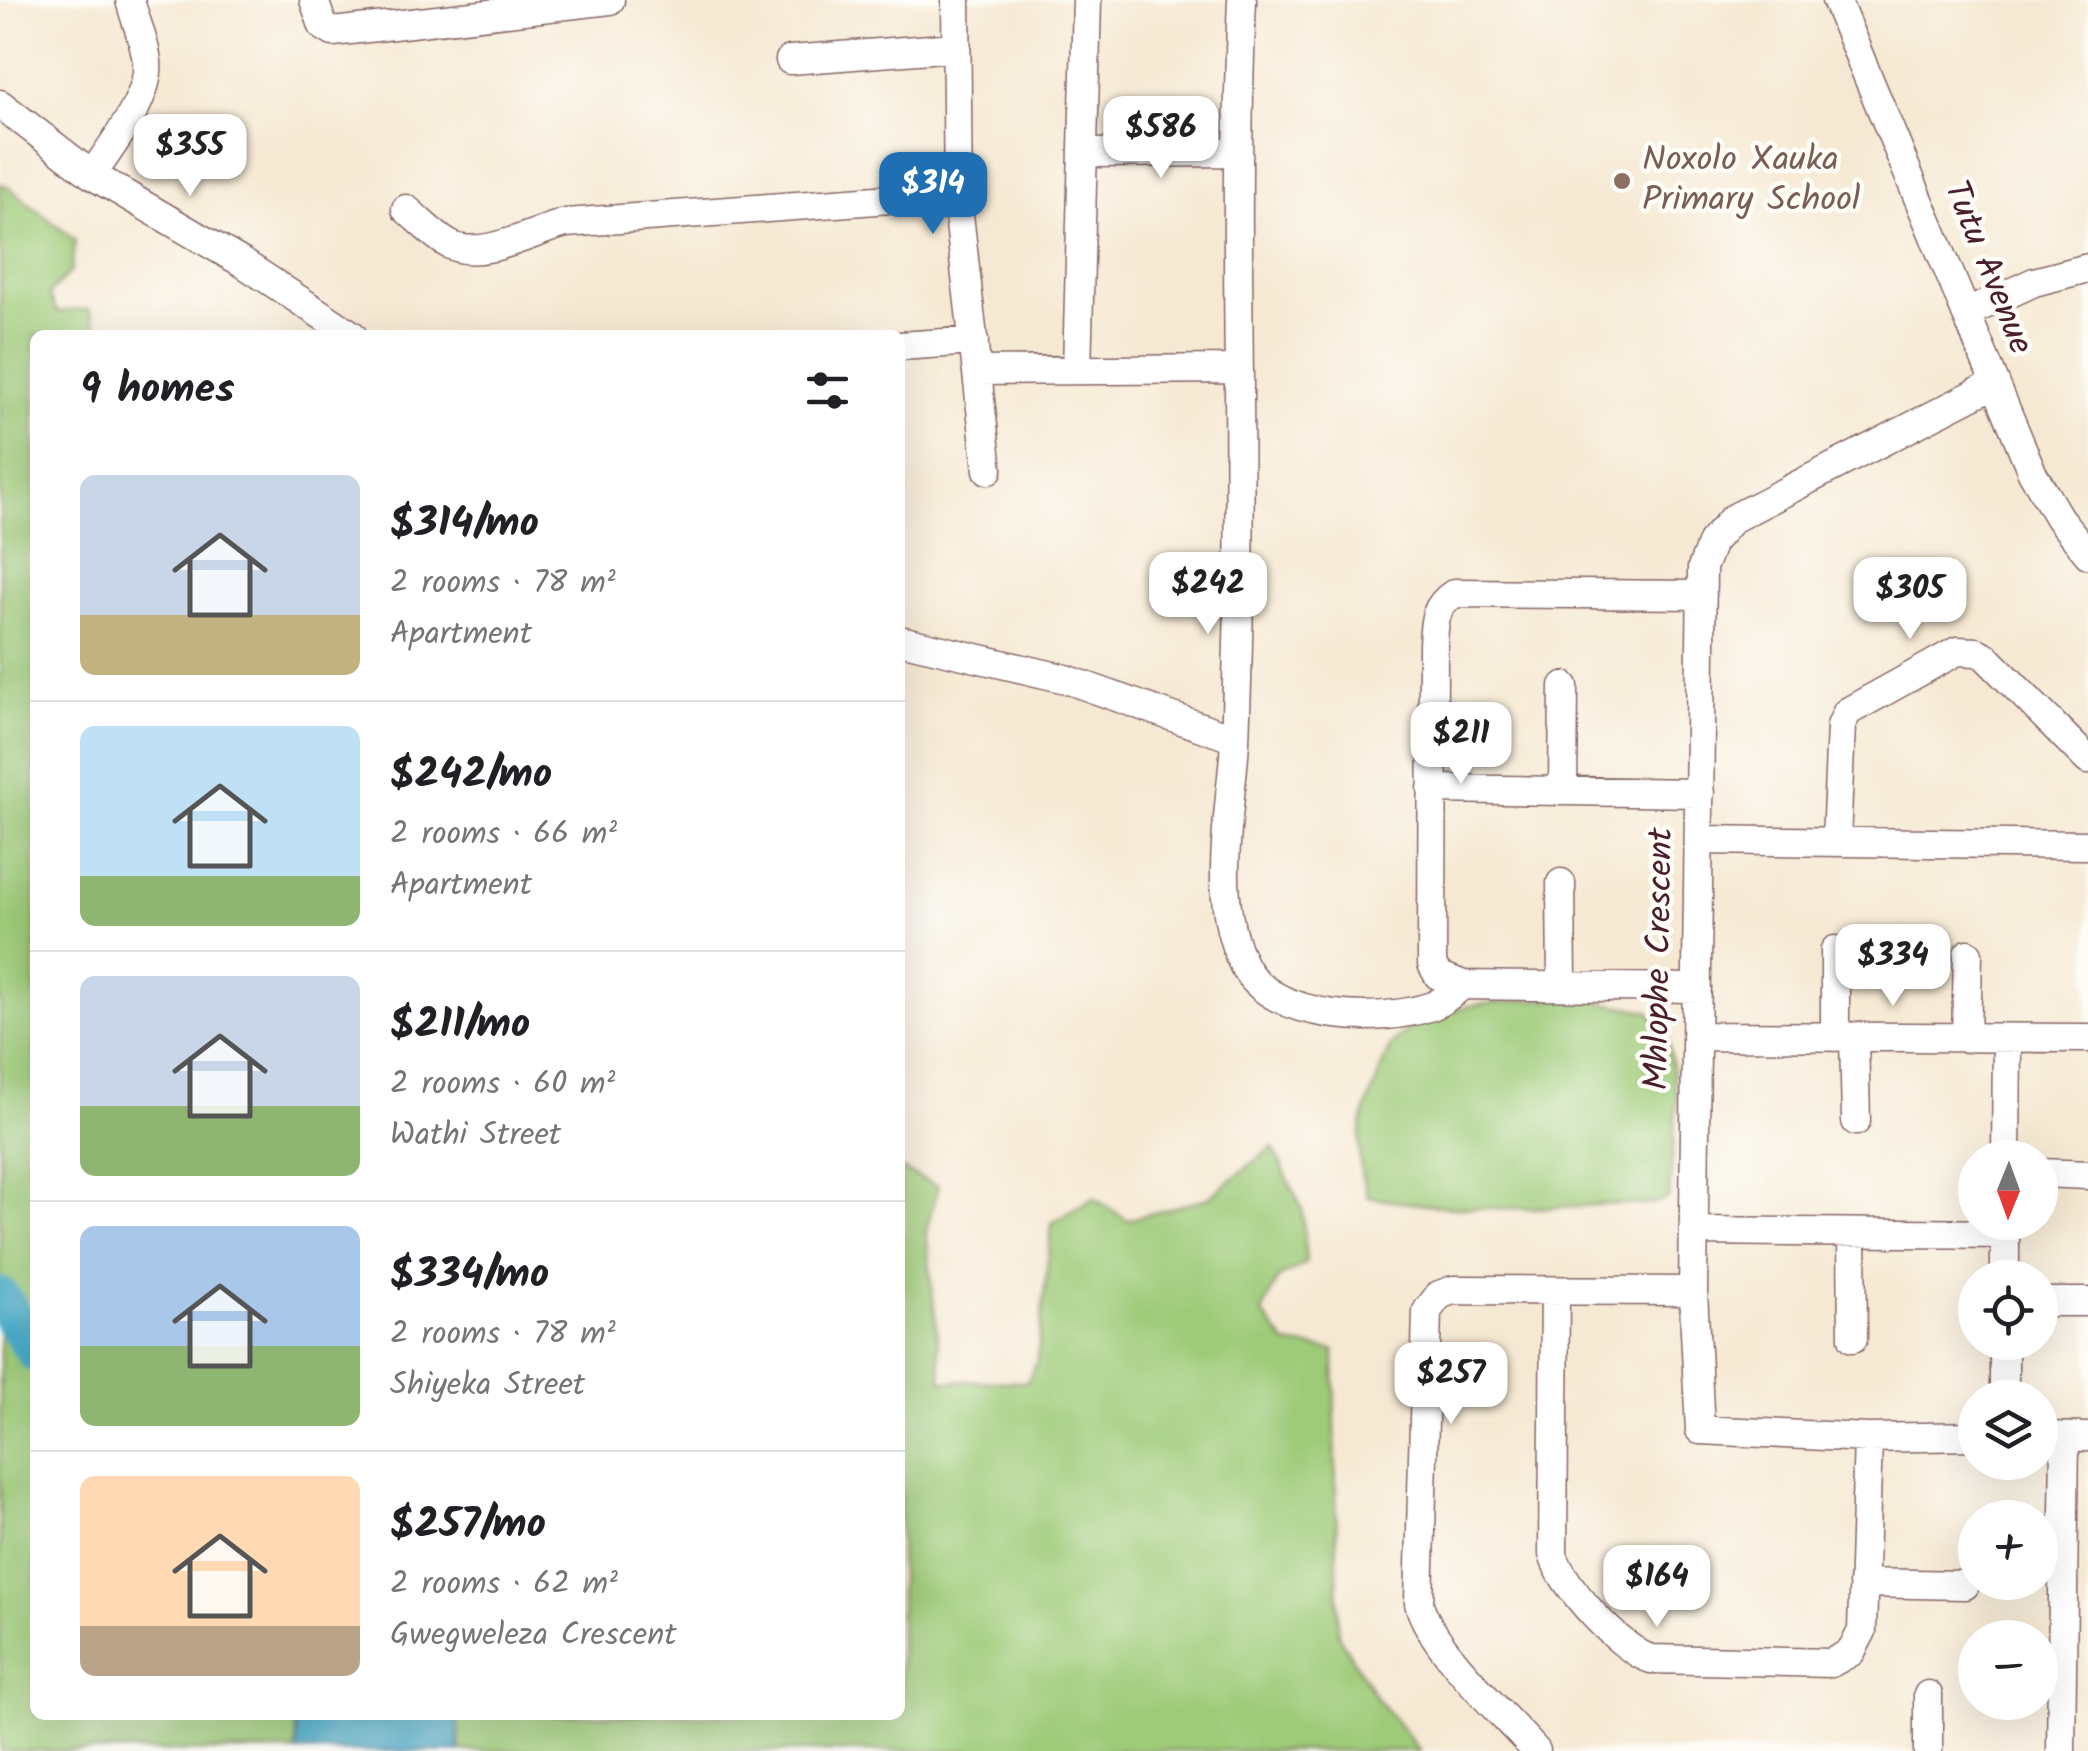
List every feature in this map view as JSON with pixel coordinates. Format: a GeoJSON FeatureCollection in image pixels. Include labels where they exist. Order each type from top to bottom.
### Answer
{"type":"FeatureCollection","features":[{"type":"Feature","properties":{"kind":"street"},"geometry":{"type":"LineString","coordinates":[[92,175],[133,113],[144,83],[148,63],[130,0]]}},
{"type":"Feature","properties":{"kind":"street"},"geometry":{"type":"LineString","coordinates":[[314,0],[323,26],[333,32],[492,6],[608,0]]}},
{"type":"Feature","properties":{"kind":"street"},"geometry":{"type":"LineString","coordinates":[[956,0],[958,194],[988,470]]}},
{"type":"Feature","properties":{"kind":"street"},"geometry":{"type":"LineString","coordinates":[[1077,370],[1087,0]]}},
{"type":"Feature","properties":{"kind":"street"},"geometry":{"type":"LineString","coordinates":[[1242,0],[1235,738],[1226,856],[1228,912],[1246,969],[1281,998],[1310,1010],[1352,1017],[1407,1012],[1434,1005],[1462,984]]}},
{"type":"Feature","properties":{"kind":"street","name":"Tutu Avenue"},"geometry":{"type":"LineString","coordinates":[[1836,0],[1994,384],[2044,494],[2088,554]]}},
{"type":"Feature","properties":{"kind":"street"},"geometry":{"type":"LineString","coordinates":[[790,60],[956,46]]}},
{"type":"Feature","properties":{"kind":"street"},"geometry":{"type":"LineString","coordinates":[[0,104],[92,175],[242,263],[344,330]]}},
{"type":"Feature","properties":{"kind":"street"},"geometry":{"type":"LineString","coordinates":[[1083,153],[1238,152]]}},
{"type":"Feature","properties":{"kind":"street"},"geometry":{"type":"LineString","coordinates":[[406,209],[445,242],[469,249],[496,247],[566,223],[958,194]]}},
{"type":"Feature","properties":{"kind":"street"},"geometry":{"type":"LineString","coordinates":[[1967,313],[2034,282],[2088,268]]}},
{"type":"Feature","properties":{"kind":"street"},"geometry":{"type":"LineString","coordinates":[[905,346],[974,341]]}},
{"type":"Feature","properties":{"kind":"street"},"geometry":{"type":"LineString","coordinates":[[978,371],[1239,369]]}},
{"type":"Feature","properties":{"kind":"street","name":"Mhlophe Crescent"},"geometry":{"type":"LineString","coordinates":[[1958,1436],[1868,1438],[1700,1430],[1693,1291],[1702,568],[1718,532],[1732,519],[1994,384]]}},
{"type":"Feature","properties":{"kind":"street"},"geometry":{"type":"LineString","coordinates":[[1698,988],[1462,984],[1444,980],[1432,964],[1432,789],[1434,616],[1448,597],[1463,592],[1702,595]]}},
{"type":"Feature","properties":{"kind":"street"},"geometry":{"type":"LineString","coordinates":[[905,641],[1066,680],[1235,738]]}},
{"type":"Feature","properties":{"kind":"street"},"geometry":{"type":"LineString","coordinates":[[1836,842],[1841,726],[1847,712],[1957,651],[1985,656],[2088,760]]}},
{"type":"Feature","properties":{"kind":"street"},"geometry":{"type":"LineString","coordinates":[[1563,791],[1564,686]]}},
{"type":"Feature","properties":{"kind":"street"},"geometry":{"type":"LineString","coordinates":[[1432,789],[1700,793]]}},
{"type":"Feature","properties":{"kind":"street"},"geometry":{"type":"LineString","coordinates":[[1700,840],[2088,845]]}},
{"type":"Feature","properties":{"kind":"street"},"geometry":{"type":"LineString","coordinates":[[1561,883],[1562,985]]}},
{"type":"Feature","properties":{"kind":"street"},"geometry":{"type":"LineString","coordinates":[[1835,950],[1856,1120]]}},
{"type":"Feature","properties":{"kind":"street"},"geometry":{"type":"LineString","coordinates":[[1966,1038],[1968,954]]}},
{"type":"Feature","properties":{"kind":"street"},"geometry":{"type":"LineString","coordinates":[[1697,1036],[2088,1038]]}},
{"type":"Feature","properties":{"kind":"street"},"geometry":{"type":"LineString","coordinates":[[2006,1140],[2007,1038]]}},
{"type":"Feature","properties":{"kind":"street"},"geometry":{"type":"LineString","coordinates":[[2058,1174],[2088,1176]]}},
{"type":"Feature","properties":{"kind":"street"},"geometry":{"type":"LineString","coordinates":[[1694,1231],[1958,1230]]}},
{"type":"Feature","properties":{"kind":"street"},"geometry":{"type":"LineString","coordinates":[[1852,1233],[1853,1338]]}},
{"type":"Feature","properties":{"kind":"street"},"geometry":{"type":"LineString","coordinates":[[1536,1751],[1446,1650],[1421,1614],[1417,1586],[1425,1315],[1439,1296],[1453,1290],[1693,1291]]}},
{"type":"Feature","properties":{"kind":"street"},"geometry":{"type":"LineString","coordinates":[[1555,1290],[1554,1554],[1564,1579],[1622,1643],[1640,1656],[1838,1661],[1852,1652],[1860,1639],[1868,1438]]}},
{"type":"Feature","properties":{"kind":"street"},"geometry":{"type":"LineString","coordinates":[[2058,1302],[2088,1302]]}},
{"type":"Feature","properties":{"kind":"street"},"geometry":{"type":"LineString","coordinates":[[2061,1751],[2075,1670],[2064,1436]]}},
{"type":"Feature","properties":{"kind":"street"},"geometry":{"type":"LineString","coordinates":[[1862,1583],[1958,1585]]}},
{"type":"Feature","properties":{"kind":"street"},"geometry":{"type":"LineString","coordinates":[[1928,1695],[1928,1751]]}},
{"type":"Feature","properties":{"kind":"green space"},"geometry":{"type":"Polygon","coordinates":[[[0,184],[75,240],[71,271],[49,294],[57,312],[89,309],[97,330],[30,330],[30,1720],[295,1720],[297,1751],[0,1751],[0,184]]]}},
{"type":"Feature","properties":{"kind":"green space"},"geometry":{"type":"Polygon","coordinates":[[[1574,998],[1649,1011],[1668,1039],[1677,1099],[1669,1197],[1646,1205],[1519,1208],[1427,1205],[1368,1197],[1361,1171],[1361,1132],[1383,1064],[1398,1038],[1416,1025],[1459,1008],[1574,998]]]}},
{"type":"Feature","properties":{"kind":"green space"},"geometry":{"type":"Polygon","coordinates":[[[1273,1147],[1302,1209],[1306,1263],[1277,1279],[1262,1313],[1286,1344],[1334,1350],[1338,1635],[1375,1696],[1420,1751],[460,1751],[457,1720],[905,1720],[905,1171],[938,1186],[926,1231],[942,1381],[1027,1382],[1037,1361],[1052,1223],[1094,1198],[1127,1220],[1208,1198],[1273,1147]]]}},
{"type":"Feature","properties":{"kind":"water"},"geometry":{"type":"Polygon","coordinates":[[[295,1720],[457,1720],[460,1751],[297,1751],[295,1720]]]}},
{"type":"Feature","properties":{"kind":"waterway"},"geometry":{"type":"LineString","coordinates":[[0,1297],[30,1343]]}},
{"type":"Feature","properties":{"kind":"place","name":"Noxolo Xauka Primary School"},"geometry":{"type":"Point","coordinates":[1622,181]}}]}
